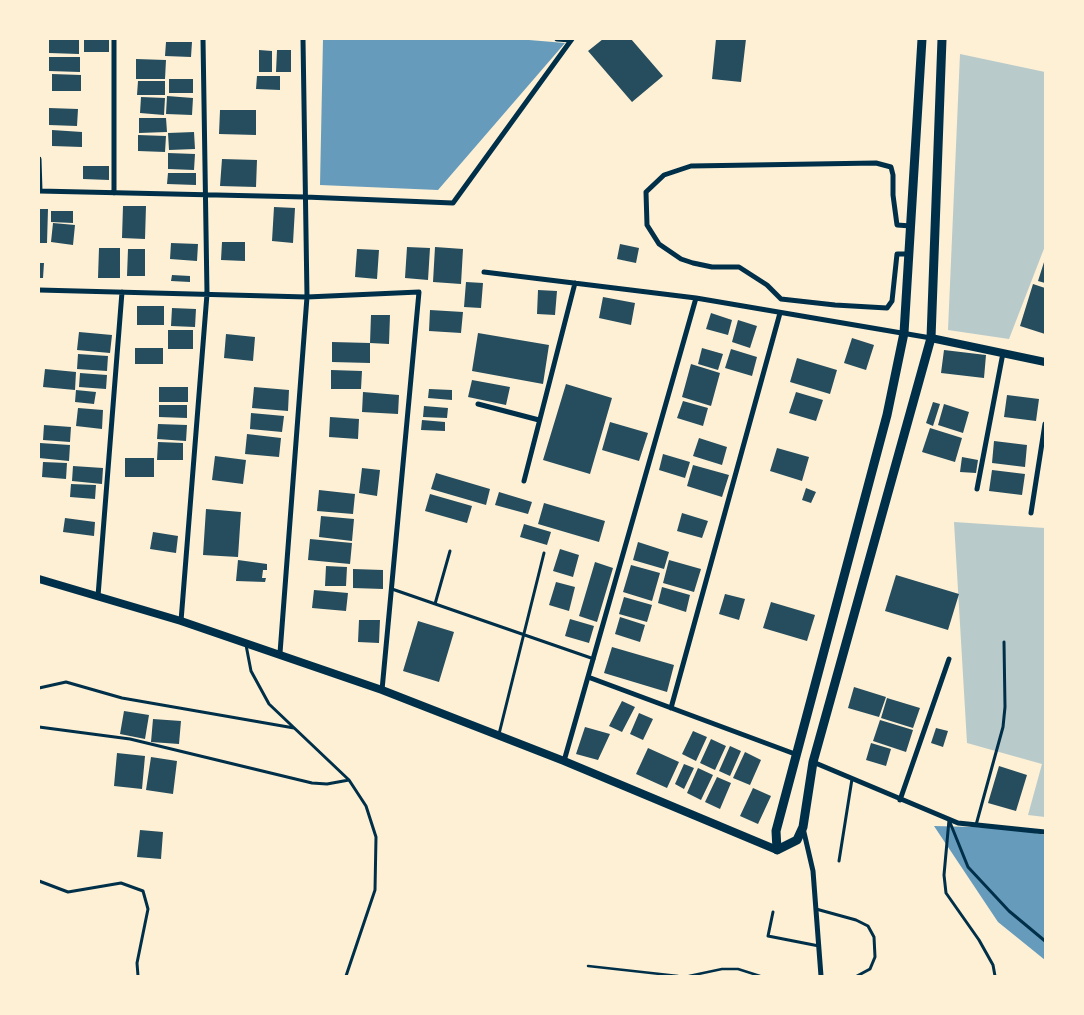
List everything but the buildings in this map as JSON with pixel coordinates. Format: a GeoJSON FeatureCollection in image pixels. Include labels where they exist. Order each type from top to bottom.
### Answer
{"type":"FeatureCollection","features":[{"type":"Feature","properties":{"kind":"main road"},"geometry":{"type":"LineString","coordinates":[[922,39],[904,333],[888,415],[795,754],[776,831],[777,850],[797,840],[803,827],[813,762],[931,338],[942,39]]}},
{"type":"Feature","properties":{"kind":"street"},"geometry":{"type":"LineString","coordinates":[[114,39],[114,193]]}},
{"type":"Feature","properties":{"kind":"street"},"geometry":{"type":"LineString","coordinates":[[181,621],[207,294],[203,39]]}},
{"type":"Feature","properties":{"kind":"street"},"geometry":{"type":"LineString","coordinates":[[280,653],[307,297],[303,39]]}},
{"type":"Feature","properties":{"kind":"street"},"geometry":{"type":"LineString","coordinates":[[557,39],[572,39]]}},
{"type":"Feature","properties":{"kind":"street"},"geometry":{"type":"LineString","coordinates":[[39,160],[39,191],[305,197],[452,203],[572,39]]}},
{"type":"Feature","properties":{"kind":"street"},"geometry":{"type":"LineString","coordinates":[[909,254],[897,254],[892,301],[886,308],[835,306],[781,299],[767,285],[739,267],[712,267],[693,263],[681,259],[659,244],[647,225],[646,192],[664,175],[691,166],[876,163],[891,167],[897,225],[911,226]]}},
{"type":"Feature","properties":{"kind":"street"},"geometry":{"type":"LineString","coordinates":[[484,272],[696,298],[904,333],[1045,362]]}},
{"type":"Feature","properties":{"kind":"street"},"geometry":{"type":"LineString","coordinates":[[524,481],[575,283]]}},
{"type":"Feature","properties":{"kind":"street"},"geometry":{"type":"LineString","coordinates":[[39,290],[307,297],[419,292],[382,690]]}},
{"type":"Feature","properties":{"kind":"street"},"geometry":{"type":"LineString","coordinates":[[98,596],[122,292]]}},
{"type":"Feature","properties":{"kind":"street"},"geometry":{"type":"LineString","coordinates":[[564,761],[696,298]]}},
{"type":"Feature","properties":{"kind":"street"},"geometry":{"type":"LineString","coordinates":[[671,708],[780,313]]}},
{"type":"Feature","properties":{"kind":"street"},"geometry":{"type":"LineString","coordinates":[[977,489],[1002,353]]}},
{"type":"Feature","properties":{"kind":"street"},"geometry":{"type":"LineString","coordinates":[[478,404],[539,420]]}},
{"type":"Feature","properties":{"kind":"street"},"geometry":{"type":"LineString","coordinates":[[1031,513],[1045,424]]}},
{"type":"Feature","properties":{"kind":"street"},"geometry":{"type":"LineString","coordinates":[[39,579],[181,621],[280,653],[382,690],[564,761],[777,850]]}},
{"type":"Feature","properties":{"kind":"street"},"geometry":{"type":"LineString","coordinates":[[900,800],[950,659]]}},
{"type":"Feature","properties":{"kind":"street"},"geometry":{"type":"LineString","coordinates":[[588,677],[795,754]]}},
{"type":"Feature","properties":{"kind":"street"},"geometry":{"type":"LineString","coordinates":[[813,762],[958,824],[1045,832]]}},
{"type":"Feature","properties":{"kind":"street"},"geometry":{"type":"LineString","coordinates":[[803,827],[813,871],[821,976]]}},
{"type":"Feature","properties":{"kind":"lane"},"geometry":{"type":"LineString","coordinates":[[435,604],[450,551]]}},
{"type":"Feature","properties":{"kind":"lane"},"geometry":{"type":"LineString","coordinates":[[499,736],[544,553]]}},
{"type":"Feature","properties":{"kind":"lane"},"geometry":{"type":"LineString","coordinates":[[391,589],[594,659]]}},
{"type":"Feature","properties":{"kind":"lane"},"geometry":{"type":"LineString","coordinates":[[246,642],[251,670],[269,704],[349,780],[366,806],[376,837],[374,890],[346,976]]}},
{"type":"Feature","properties":{"kind":"lane"},"geometry":{"type":"LineString","coordinates":[[976,825],[1003,727],[1005,706],[1004,642]]}},
{"type":"Feature","properties":{"kind":"lane"},"geometry":{"type":"LineString","coordinates":[[39,688],[66,682],[122,698],[294,728]]}},
{"type":"Feature","properties":{"kind":"lane"},"geometry":{"type":"LineString","coordinates":[[39,727],[130,739],[312,783],[327,784],[349,780]]}},
{"type":"Feature","properties":{"kind":"lane"},"geometry":{"type":"LineString","coordinates":[[840,861],[852,779]]}},
{"type":"Feature","properties":{"kind":"lane"},"geometry":{"type":"LineString","coordinates":[[949,820],[968,866],[1009,911],[1045,941]]}},
{"type":"Feature","properties":{"kind":"lane"},"geometry":{"type":"LineString","coordinates":[[949,820],[944,875],[946,893],[980,940],[993,965],[995,976]]}},
{"type":"Feature","properties":{"kind":"lane"},"geometry":{"type":"LineString","coordinates":[[39,881],[68,892],[121,883],[143,891],[148,909],[137,962],[138,976]]}},
{"type":"Feature","properties":{"kind":"lane"},"geometry":{"type":"LineString","coordinates":[[816,909],[856,920],[868,926],[874,937],[875,957],[870,969],[857,976]]}},
{"type":"Feature","properties":{"kind":"lane"},"geometry":{"type":"LineString","coordinates":[[773,912],[768,936],[818,946]]}},
{"type":"Feature","properties":{"kind":"path"},"geometry":{"type":"LineString","coordinates":[[588,966],[678,976]]}},
{"type":"Feature","properties":{"kind":"path"},"geometry":{"type":"LineString","coordinates":[[689,976],[722,969],[738,969],[760,976]]}},
{"type":"Feature","properties":{"kind":"shaded area"},"geometry":{"type":"Polygon","coordinates":[[[960,54],[1045,72],[1045,246],[1009,339],[948,330],[960,54]]]}},
{"type":"Feature","properties":{"kind":"shaded area"},"geometry":{"type":"Polygon","coordinates":[[[954,522],[1045,528],[1045,817],[1028,815],[1042,764],[967,743],[954,522]]]}},
{"type":"Feature","properties":{"kind":"water"},"geometry":{"type":"Polygon","coordinates":[[[323,39],[517,39],[565,43],[438,190],[320,185],[323,39]]]}},
{"type":"Feature","properties":{"kind":"water"},"geometry":{"type":"Polygon","coordinates":[[[934,826],[1011,828],[1045,835],[1045,960],[998,922],[934,826]]]}}]}
